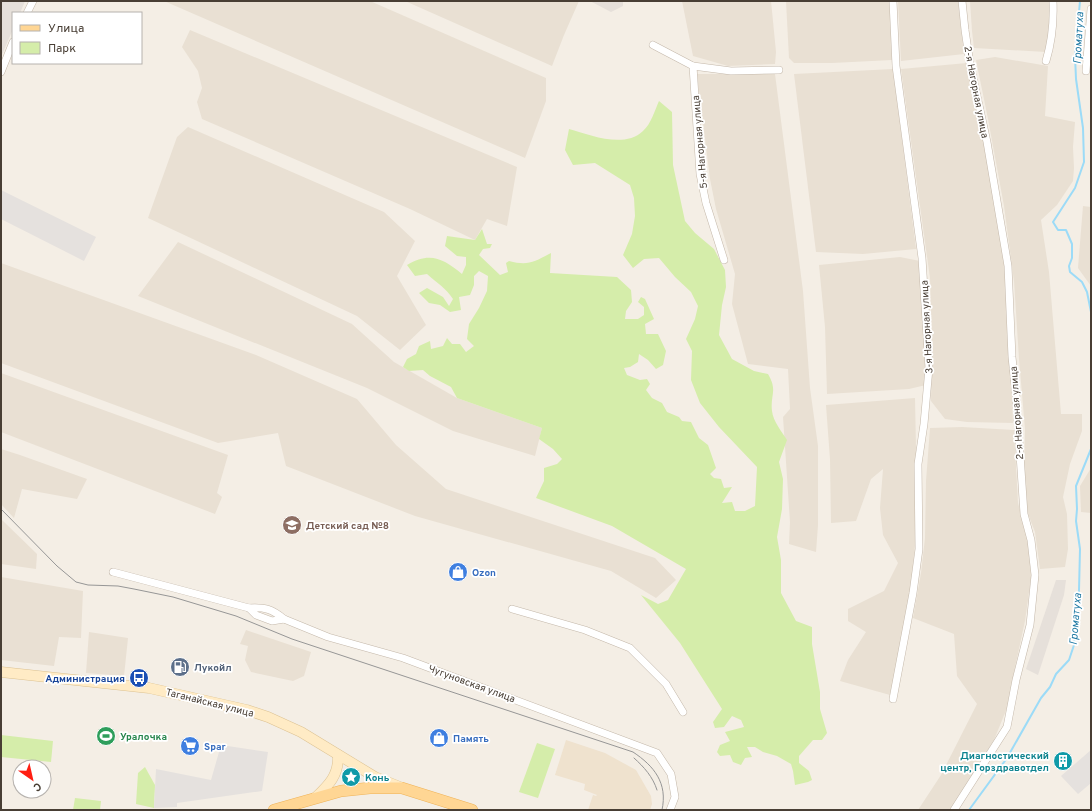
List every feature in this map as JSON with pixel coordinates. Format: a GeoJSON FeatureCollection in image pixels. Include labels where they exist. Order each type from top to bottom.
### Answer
{"type":"FeatureCollection","features":[{"type":"Feature","properties":{"kind":"main road","name":"Таганайская улица"},"geometry":{"type":"LineString","coordinates":[[1,672],[144,687],[247,710],[268,717],[301,732],[375,777],[402,788]]}},
{"type":"Feature","properties":{"kind":"main road"},"geometry":{"type":"LineString","coordinates":[[314,799],[334,778],[338,764],[338,755]]}},
{"type":"Feature","properties":{"kind":"main road"},"geometry":{"type":"LineString","coordinates":[[274,810],[341,791],[370,788],[402,788],[472,810]]}},
{"type":"Feature","properties":{"kind":"street"},"geometry":{"type":"LineString","coordinates":[[28,12],[33,1]]}},
{"type":"Feature","properties":{"kind":"street","name":"3-я Нагорная улица"},"geometry":{"type":"LineString","coordinates":[[893,1],[896,66],[922,258],[929,368],[924,424],[918,464],[919,549],[913,593],[893,699]]}},
{"type":"Feature","properties":{"kind":"street","name":"2-я Нагорная улица"},"geometry":{"type":"LineString","coordinates":[[954,810],[1006,727],[1030,625],[1035,575],[1030,540],[1024,514],[1012,357],[1008,266],[987,142],[970,64],[962,1]]}},
{"type":"Feature","properties":{"kind":"street"},"geometry":{"type":"LineString","coordinates":[[1046,61],[1052,44],[1054,15],[1053,1]]}},
{"type":"Feature","properties":{"kind":"street"},"geometry":{"type":"LineString","coordinates":[[1086,71],[1091,9]]}},
{"type":"Feature","properties":{"kind":"street"},"geometry":{"type":"LineString","coordinates":[[1,72],[12,44]]}},
{"type":"Feature","properties":{"kind":"street"},"geometry":{"type":"LineString","coordinates":[[654,45],[693,66],[731,71],[779,70]]}},
{"type":"Feature","properties":{"kind":"street","name":"5-я Нагорная улица"},"geometry":{"type":"LineString","coordinates":[[693,66],[700,174],[706,203],[724,260]]}},
{"type":"Feature","properties":{"kind":"street","name":"Чугуновская улица"},"geometry":{"type":"LineString","coordinates":[[113,572],[249,608],[256,615],[272,621],[284,619],[328,637],[403,658],[657,753],[671,774],[675,797],[670,810]]}},
{"type":"Feature","properties":{"kind":"street"},"geometry":{"type":"LineString","coordinates":[[512,609],[585,630],[630,648],[666,684],[683,712]]}},
{"type":"Feature","properties":{"kind":"shaded area"},"geometry":{"type":"Polygon","coordinates":[[[1,1],[25,1],[20,12],[12,12],[12,31],[1,57],[1,1]]]}},
{"type":"Feature","properties":{"kind":"shaded area"},"geometry":{"type":"Polygon","coordinates":[[[164,1],[370,1],[546,78],[546,101],[525,158],[164,1]]]}},
{"type":"Feature","properties":{"kind":"shaded area"},"geometry":{"type":"Polygon","coordinates":[[[405,1],[579,1],[552,66],[405,1]]]}},
{"type":"Feature","properties":{"kind":"shaded area"},"geometry":{"type":"Polygon","coordinates":[[[590,1],[623,1],[623,6],[611,12],[590,1]]]}},
{"type":"Feature","properties":{"kind":"shaded area"},"geometry":{"type":"Polygon","coordinates":[[[682,1],[771,1],[776,52],[775,64],[728,66],[693,56],[682,1]]]}},
{"type":"Feature","properties":{"kind":"shaded area"},"geometry":{"type":"Polygon","coordinates":[[[786,1],[890,1],[892,60],[794,63],[789,58],[786,1]]]}},
{"type":"Feature","properties":{"kind":"shaded area"},"geometry":{"type":"Polygon","coordinates":[[[898,1],[958,1],[964,54],[901,61],[898,1]]]}},
{"type":"Feature","properties":{"kind":"shaded area"},"geometry":{"type":"Polygon","coordinates":[[[970,1],[1050,1],[1049,33],[1046,52],[974,48],[970,1]]]}},
{"type":"Feature","properties":{"kind":"shaded area"},"geometry":{"type":"Polygon","coordinates":[[[190,30],[517,167],[507,226],[487,219],[475,240],[410,209],[202,119],[197,102],[202,88],[198,71],[182,47],[190,30]]]}},
{"type":"Feature","properties":{"kind":"shaded area"},"geometry":{"type":"Polygon","coordinates":[[[995,57],[1048,66],[1045,116],[1075,122],[1073,181],[1057,205],[1041,220],[1049,272],[1061,414],[1082,414],[1082,431],[1070,464],[1063,497],[1067,514],[1068,549],[1065,567],[1040,569],[1035,532],[1026,509],[1024,475],[1025,429],[1014,281],[1004,206],[976,60],[995,57]]]}},
{"type":"Feature","properties":{"kind":"shaded area"},"geometry":{"type":"Polygon","coordinates":[[[967,63],[986,150],[1007,275],[1013,423],[967,422],[945,419],[931,401],[932,338],[930,278],[901,69],[967,63]]]}},
{"type":"Feature","properties":{"kind":"shaded area"},"geometry":{"type":"Polygon","coordinates":[[[893,69],[916,249],[863,254],[816,252],[794,74],[893,69]]]}},
{"type":"Feature","properties":{"kind":"shaded area"},"geometry":{"type":"Polygon","coordinates":[[[697,74],[775,74],[803,291],[810,388],[818,446],[818,525],[816,552],[789,544],[790,522],[783,417],[790,409],[788,369],[748,364],[732,304],[735,274],[716,209],[710,179],[697,74]]]}},
{"type":"Feature","properties":{"kind":"shaded area"},"geometry":{"type":"Polygon","coordinates":[[[188,127],[384,212],[415,241],[397,276],[426,325],[400,350],[357,316],[148,218],[177,137],[188,127]]]}},
{"type":"Feature","properties":{"kind":"shaded area"},"geometry":{"type":"Polygon","coordinates":[[[1,190],[96,237],[84,261],[1,219],[1,190]]]}},
{"type":"Feature","properties":{"kind":"shaded area"},"geometry":{"type":"Polygon","coordinates":[[[1083,206],[1091,207],[1091,286],[1078,268],[1083,206]]]}},
{"type":"Feature","properties":{"kind":"shaded area"},"geometry":{"type":"Polygon","coordinates":[[[178,242],[352,324],[394,362],[457,398],[542,428],[535,456],[453,431],[367,388],[138,296],[178,242]]]}},
{"type":"Feature","properties":{"kind":"shaded area"},"geometry":{"type":"Polygon","coordinates":[[[900,257],[920,261],[927,369],[926,385],[909,389],[827,394],[825,327],[819,265],[900,257]]]}},
{"type":"Feature","properties":{"kind":"shaded area"},"geometry":{"type":"Polygon","coordinates":[[[1,263],[256,355],[357,399],[396,445],[446,489],[655,558],[676,580],[656,598],[611,571],[415,516],[286,466],[278,433],[218,443],[1,363],[1,263]]]}},
{"type":"Feature","properties":{"kind":"shaded area"},"geometry":{"type":"Polygon","coordinates":[[[1,373],[228,455],[217,493],[222,497],[215,514],[1,432],[1,373]]]}},
{"type":"Feature","properties":{"kind":"shaded area"},"geometry":{"type":"Polygon","coordinates":[[[915,398],[915,546],[911,585],[893,691],[890,695],[840,681],[848,660],[866,632],[848,621],[848,609],[884,591],[898,563],[883,535],[880,508],[883,469],[871,479],[856,521],[831,523],[830,459],[826,405],[915,398]]]}},
{"type":"Feature","properties":{"kind":"shaded area"},"geometry":{"type":"Polygon","coordinates":[[[962,427],[1014,430],[1018,503],[1030,548],[1031,578],[1025,621],[1007,708],[994,740],[951,810],[918,810],[941,775],[977,704],[957,676],[954,634],[913,618],[921,573],[925,538],[926,481],[930,428],[962,427]]]}},
{"type":"Feature","properties":{"kind":"shaded area"},"geometry":{"type":"Polygon","coordinates":[[[1,449],[87,479],[77,499],[22,489],[14,518],[1,504],[1,449]]]}},
{"type":"Feature","properties":{"kind":"shaded area"},"geometry":{"type":"Polygon","coordinates":[[[1091,468],[1091,513],[1081,512],[1080,486],[1091,468]]]}},
{"type":"Feature","properties":{"kind":"shaded area"},"geometry":{"type":"Polygon","coordinates":[[[1,519],[37,554],[36,569],[1,564],[1,519]]]}},
{"type":"Feature","properties":{"kind":"shaded area"},"geometry":{"type":"Polygon","coordinates":[[[1,577],[83,591],[81,638],[59,637],[54,666],[1,660],[1,577]]]}},
{"type":"Feature","properties":{"kind":"shaded area"},"geometry":{"type":"Polygon","coordinates":[[[1056,580],[1066,580],[1064,595],[1038,675],[1026,669],[1056,580]]]}},
{"type":"Feature","properties":{"kind":"shaded area"},"geometry":{"type":"Polygon","coordinates":[[[246,630],[311,652],[304,676],[293,681],[251,672],[245,660],[248,646],[240,644],[246,630]]]}},
{"type":"Feature","properties":{"kind":"shaded area"},"geometry":{"type":"Polygon","coordinates":[[[89,632],[128,638],[124,676],[86,673],[89,632]]]}},
{"type":"Feature","properties":{"kind":"shaded area"},"geometry":{"type":"Polygon","coordinates":[[[566,740],[605,753],[636,770],[651,796],[652,804],[650,810],[588,810],[593,795],[597,795],[584,790],[585,784],[555,775],[566,740]]]}},
{"type":"Feature","properties":{"kind":"shaded area"},"geometry":{"type":"Polygon","coordinates":[[[221,745],[268,752],[262,791],[177,803],[177,807],[154,808],[156,769],[211,780],[221,745]]]}},
{"type":"Feature","properties":{"kind":"shaded area"},"geometry":{"type":"Polygon","coordinates":[[[1091,750],[1091,783],[1078,794],[1061,776],[1091,750]]]}},
{"type":"Feature","properties":{"kind":"green space"},"geometry":{"type":"Polygon","coordinates":[[[659,101],[672,112],[673,165],[685,221],[695,233],[714,249],[725,270],[726,287],[722,305],[719,335],[732,359],[754,371],[768,374],[773,385],[772,411],[774,419],[787,440],[779,462],[783,479],[782,509],[777,537],[781,560],[781,593],[796,621],[812,627],[812,644],[820,692],[820,709],[827,733],[822,740],[813,740],[799,756],[799,763],[809,771],[812,780],[795,785],[791,764],[777,756],[763,752],[755,747],[747,747],[752,757],[745,758],[741,765],[733,762],[730,755],[720,756],[717,752],[720,745],[730,741],[725,732],[744,727],[741,720],[732,716],[724,727],[715,728],[713,722],[722,709],[680,643],[641,595],[658,604],[668,600],[686,569],[612,526],[536,498],[544,481],[544,468],[557,464],[562,459],[553,449],[539,439],[542,428],[457,398],[451,387],[430,376],[423,370],[409,371],[403,367],[407,359],[416,354],[419,346],[430,341],[431,349],[443,346],[447,338],[452,344],[460,344],[466,352],[474,346],[467,339],[469,324],[487,291],[488,276],[479,271],[474,276],[474,285],[470,295],[459,297],[461,310],[450,312],[440,305],[429,303],[419,293],[427,288],[443,297],[449,306],[453,299],[447,292],[427,274],[415,276],[407,265],[423,258],[430,258],[449,264],[462,274],[466,265],[466,257],[457,256],[445,246],[447,236],[475,240],[482,229],[487,244],[492,244],[490,248],[483,249],[479,255],[500,275],[508,272],[506,263],[509,261],[526,263],[540,259],[551,253],[550,273],[617,277],[631,290],[632,302],[626,311],[625,319],[638,319],[644,315],[644,307],[638,302],[641,297],[645,299],[654,319],[645,324],[646,334],[658,334],[666,351],[663,365],[656,369],[648,360],[639,354],[638,362],[630,367],[624,368],[627,375],[640,380],[647,379],[650,384],[646,390],[652,398],[662,403],[667,412],[679,417],[682,421],[691,422],[699,438],[708,445],[716,468],[710,474],[714,478],[721,479],[724,488],[732,487],[722,503],[732,502],[735,511],[745,511],[755,506],[757,467],[719,427],[700,403],[691,380],[692,351],[686,339],[695,319],[698,306],[691,292],[675,277],[659,258],[644,259],[633,268],[623,255],[632,234],[635,216],[634,198],[630,185],[595,163],[573,165],[565,150],[569,129],[607,139],[617,140],[635,136],[643,131],[648,125],[659,101]]]}},
{"type":"Feature","properties":{"kind":"green space"},"geometry":{"type":"Polygon","coordinates":[[[1,735],[53,741],[51,759],[21,759],[1,757],[1,735]]]}},
{"type":"Feature","properties":{"kind":"green space"},"geometry":{"type":"Polygon","coordinates":[[[537,743],[555,749],[538,798],[519,792],[537,743]]]}},
{"type":"Feature","properties":{"kind":"green space"},"geometry":{"type":"Polygon","coordinates":[[[145,767],[155,785],[154,808],[136,804],[138,773],[145,767]]]}},
{"type":"Feature","properties":{"kind":"green space"},"geometry":{"type":"Polygon","coordinates":[[[75,798],[101,801],[100,810],[73,810],[75,798]]]}},
{"type":"Feature","properties":{"kind":"waterway","name":"Громатуха"},"geometry":{"type":"LineString","coordinates":[[1080,1],[1075,56],[1076,79],[1083,128],[1084,162],[1075,188],[1053,222],[1058,230],[1066,230],[1072,244],[1072,258],[1069,266],[1070,272],[1082,282],[1087,292],[1091,312]]}},
{"type":"Feature","properties":{"kind":"waterway","name":"Громатуха"},"geometry":{"type":"LineString","coordinates":[[969,810],[1007,758],[1041,698],[1050,687],[1056,674],[1069,660],[1074,645],[1079,590],[1080,549],[1076,521],[1076,486],[1091,449]]}},
{"type":"Feature","properties":{"kind":"tram line"},"geometry":{"type":"LineString","coordinates":[[1,509],[57,566],[76,582],[88,585],[118,586],[173,597],[236,616],[292,639],[633,752],[641,757],[658,776],[663,792],[662,810]]}},
{"type":"Feature","properties":{"kind":"tram line"},"geometry":{"type":"LineString","coordinates":[[634,758],[648,772],[657,790]]}},
{"type":"Feature","properties":{"kind":"place","name":"Детский сад №8"},"geometry":{"type":"Point","coordinates":[292,525]}},
{"type":"Feature","properties":{"kind":"place","name":"Ozon"},"geometry":{"type":"Point","coordinates":[458,572]}},
{"type":"Feature","properties":{"kind":"place","name":"Лукойл"},"geometry":{"type":"Point","coordinates":[180,667]}},
{"type":"Feature","properties":{"kind":"place","name":"Администрация"},"geometry":{"type":"Point","coordinates":[139,678]}},
{"type":"Feature","properties":{"kind":"place","name":"Уралочка"},"geometry":{"type":"Point","coordinates":[106,736]}},
{"type":"Feature","properties":{"kind":"place","name":"Память"},"geometry":{"type":"Point","coordinates":[439,738]}},
{"type":"Feature","properties":{"kind":"place","name":"Spar"},"geometry":{"type":"Point","coordinates":[190,746]}},
{"type":"Feature","properties":{"kind":"place","name":"Диагностический центр, Горздравотдел"},"geometry":{"type":"Point","coordinates":[1063,761]}},
{"type":"Feature","properties":{"kind":"place","name":"Конь"},"geometry":{"type":"Point","coordinates":[351,777]}}]}
